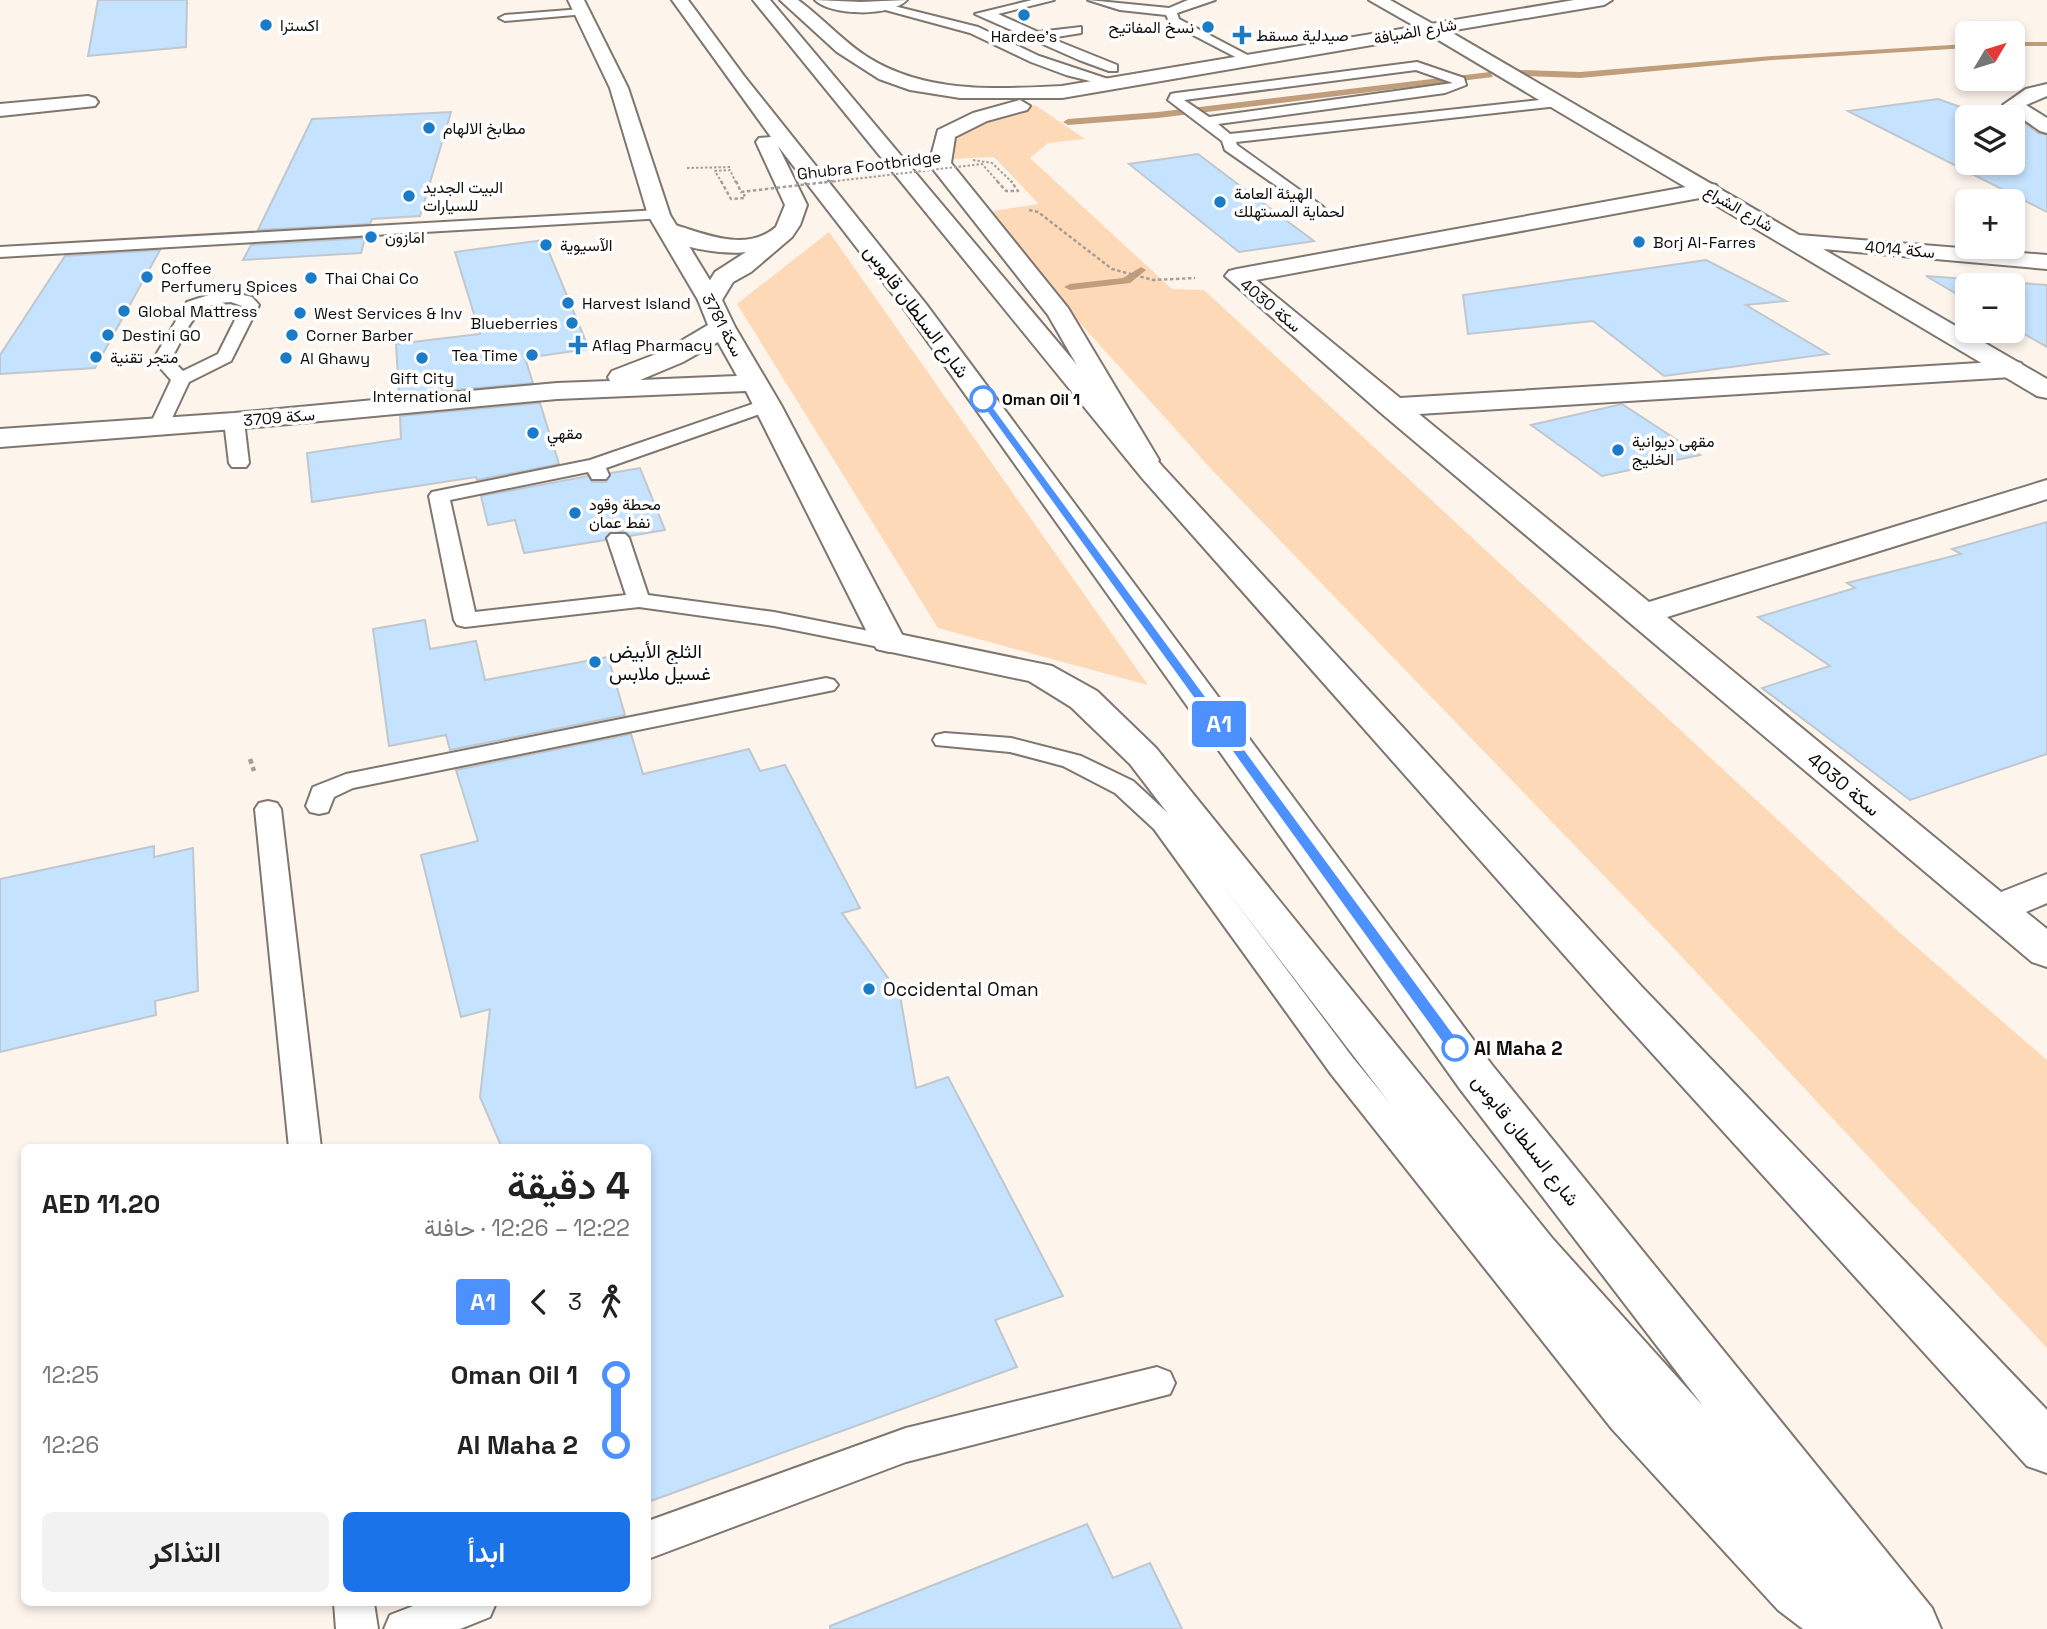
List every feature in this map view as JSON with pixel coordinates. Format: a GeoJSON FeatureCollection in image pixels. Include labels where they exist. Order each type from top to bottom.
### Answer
{"type":"FeatureCollection","features":[{"type":"Feature","properties":{"kind":"main road","name":"شارع السلطان قابوس"},"geometry":{"type":"LineString","coordinates":[[680,0],[737,80],[917,309],[1476,1077],[1911,1629]]}},
{"type":"Feature","properties":{"kind":"main road"},"geometry":{"type":"LineString","coordinates":[[761,0],[1152,472],[1627,998],[2047,1448]]}},
{"type":"Feature","properties":{"kind":"main road"},"geometry":{"type":"LineString","coordinates":[[788,0],[862,62],[894,79],[929,90],[976,95],[1062,92]]}},
{"type":"Feature","properties":{"kind":"main road"},"geometry":{"type":"LineString","coordinates":[[822,0],[858,8],[882,6],[899,0]]}},
{"type":"Feature","properties":{"kind":"main road","name":"شارع الشراع"},"geometry":{"type":"LineString","coordinates":[[1377,0],[1431,28],[1794,239],[2047,390]]}},
{"type":"Feature","properties":{"kind":"main road","name":"شارع الضيافة"},"geometry":{"type":"LineString","coordinates":[[1062,92],[1604,0]]}},
{"type":"Feature","properties":{"kind":"main road","name":"سكة 3781"},"geometry":{"type":"LineString","coordinates":[[579,6],[619,88],[643,171],[664,223],[761,394],[889,642]]}},
{"type":"Feature","properties":{"kind":"main road"},"geometry":{"type":"LineString","coordinates":[[710,300],[724,277],[743,267],[780,235],[791,222],[796,205],[737,80]]}},
{"type":"Feature","properties":{"kind":"main road"},"geometry":{"type":"LineString","coordinates":[[2047,90],[2033,93],[2013,105],[2047,127]]}},
{"type":"Feature","properties":{"kind":"main road"},"geometry":{"type":"LineString","coordinates":[[1062,92],[1045,100],[980,117],[945,134],[940,164],[1059,313],[1152,472]]}},
{"type":"Feature","properties":{"kind":"main road"},"geometry":{"type":"LineString","coordinates":[[0,110],[88,102]]}},
{"type":"Feature","properties":{"kind":"main road","name":"سكة 4030"},"geometry":{"type":"LineString","coordinates":[[1708,190],[1237,276],[2047,952]]}},
{"type":"Feature","properties":{"kind":"main road"},"geometry":{"type":"LineString","coordinates":[[664,223],[697,243],[728,247],[757,244],[780,235]]}},
{"type":"Feature","properties":{"kind":"main road","name":"سكة 4014"},"geometry":{"type":"LineString","coordinates":[[1794,239],[2047,262]]}},
{"type":"Feature","properties":{"kind":"main road","name":"سكة 3709"},"geometry":{"type":"LineString","coordinates":[[557,391],[611,380],[658,366],[696,347],[722,327]]}},
{"type":"Feature","properties":{"kind":"main road"},"geometry":{"type":"LineString","coordinates":[[1391,407],[2012,369]]}},
{"type":"Feature","properties":{"kind":"main road","name":"سكة 3709"},"geometry":{"type":"LineString","coordinates":[[0,439],[234,421],[557,391],[761,394]]}},
{"type":"Feature","properties":{"kind":"main road"},"geometry":{"type":"LineString","coordinates":[[1641,615],[2047,489]]}},
{"type":"Feature","properties":{"kind":"main road"},"geometry":{"type":"LineString","coordinates":[[889,642],[1040,673],[1084,699],[1143,756],[1534,1253],[1863,1629]]}},
{"type":"Feature","properties":{"kind":"main road"},"geometry":{"type":"LineString","coordinates":[[1996,910],[2047,887]]}},
{"type":"Feature","properties":{"kind":"lane"},"geometry":{"type":"LineString","coordinates":[[943,22],[1048,0]]}},
{"type":"Feature","properties":{"kind":"lane"},"geometry":{"type":"LineString","coordinates":[[1094,0],[1171,12],[1190,3],[1209,0]]}},
{"type":"Feature","properties":{"kind":"lane"},"geometry":{"type":"LineString","coordinates":[[505,18],[579,6]]}},
{"type":"Feature","properties":{"kind":"lane"},"geometry":{"type":"LineString","coordinates":[[882,6],[974,30],[1035,60],[1114,83]]}},
{"type":"Feature","properties":{"kind":"lane"},"geometry":{"type":"LineString","coordinates":[[1127,21],[1145,15],[1150,10]]}},
{"type":"Feature","properties":{"kind":"lane"},"geometry":{"type":"LineString","coordinates":[[1171,12],[1174,21],[1249,59]]}},
{"type":"Feature","properties":{"kind":"lane"},"geometry":{"type":"LineString","coordinates":[[986,13],[1083,57],[1141,78]]}},
{"type":"Feature","properties":{"kind":"lane"},"geometry":{"type":"LineString","coordinates":[[1037,36],[1077,30]]}},
{"type":"Feature","properties":{"kind":"lane"},"geometry":{"type":"LineString","coordinates":[[1208,121],[1445,89],[1460,85],[1459,81],[1417,66],[1176,97],[1175,100],[1208,121],[1229,140],[1230,147],[1317,208]]}},
{"type":"Feature","properties":{"kind":"lane"},"geometry":{"type":"LineString","coordinates":[[1229,140],[1237,136],[1558,102]]}},
{"type":"Feature","properties":{"kind":"lane"},"geometry":{"type":"LineString","coordinates":[[0,251],[664,223]]}},
{"type":"Feature","properties":{"kind":"lane"},"geometry":{"type":"LineString","coordinates":[[159,427],[181,379],[225,358],[251,305],[247,300],[214,298],[193,306],[163,360],[181,379]]}},
{"type":"Feature","properties":{"kind":"lane"},"geometry":{"type":"LineString","coordinates":[[761,394],[597,470],[439,496],[465,620],[639,600],[774,619],[889,642]]}},
{"type":"Feature","properties":{"kind":"lane"},"geometry":{"type":"LineString","coordinates":[[234,421],[239,463]]}},
{"type":"Feature","properties":{"kind":"lane"},"geometry":{"type":"LineString","coordinates":[[618,538],[639,600]]}},
{"type":"Feature","properties":{"kind":"lane"},"geometry":{"type":"LineString","coordinates":[[319,806],[322,793],[346,782],[826,685]]}},
{"type":"Feature","properties":{"kind":"lane"},"geometry":{"type":"LineString","coordinates":[[945,740],[1011,745],[1072,761],[1124,787],[1163,823],[1342,1066],[1625,1417],[1792,1596],[1837,1629]]}},
{"type":"Feature","properties":{"kind":"lane"},"geometry":{"type":"LineString","coordinates":[[268,809],[305,1144]]}},
{"type":"Feature","properties":{"kind":"lane"},"geometry":{"type":"LineString","coordinates":[[651,1539],[906,1445],[1157,1383]]}},
{"type":"Feature","properties":{"kind":"lane"},"geometry":{"type":"LineString","coordinates":[[354,1606],[357,1629]]}},
{"type":"Feature","properties":{"kind":"lane"},"geometry":{"type":"LineString","coordinates":[[405,1629],[467,1606]]}},
{"type":"Feature","properties":{"kind":"path","name":"Ghubra Footbridge"},"geometry":{"type":"LineString","coordinates":[[643,171],[731,165],[744,194],[745,198],[731,199],[715,171],[730,170],[741,192],[982,164],[1006,191],[1018,191],[992,163],[973,160]]}},
{"type":"Feature","properties":{"kind":"path"},"geometry":{"type":"LineString","coordinates":[[1026,209],[1038,212],[1112,269],[1153,281]]}},
{"type":"Feature","properties":{"kind":"shaded area"},"geometry":{"type":"Polygon","coordinates":[[[1035,105],[1085,139],[1048,143],[1030,158],[1172,289],[1204,290],[1899,932],[2047,1060],[2047,1348],[1667,941],[1213,471],[1070,312],[993,211],[1039,204],[994,157],[952,159],[954,136],[986,119],[1035,105]]]}},
{"type":"Feature","properties":{"kind":"shaded area"},"geometry":{"type":"Polygon","coordinates":[[[829,232],[1148,685],[938,628],[737,304],[829,232]]]}},
{"type":"Feature","properties":{"kind":"building"},"geometry":{"type":"Polygon","coordinates":[[[98,0],[187,0],[186,47],[88,56],[98,0]]]}},
{"type":"Feature","properties":{"kind":"building"},"geometry":{"type":"Polygon","coordinates":[[[1938,99],[1955,105],[1955,165],[1848,111],[1938,99]]]}},
{"type":"Feature","properties":{"kind":"building"},"geometry":{"type":"Polygon","coordinates":[[[451,112],[420,216],[372,219],[370,224],[258,230],[312,119],[451,112]]]}},
{"type":"Feature","properties":{"kind":"building"},"geometry":{"type":"Polygon","coordinates":[[[2025,124],[2038,133],[2047,135],[2047,212],[2025,201],[2025,189],[2002,189],[1974,175],[2025,175],[2025,124]]]}},
{"type":"Feature","properties":{"kind":"building","name":"الهيئة العامة لحماية المستهلك"},"geometry":{"type":"Polygon","coordinates":[[[1198,154],[1314,241],[1239,252],[1129,164],[1198,154]]]}},
{"type":"Feature","properties":{"kind":"building"},"geometry":{"type":"Polygon","coordinates":[[[365,238],[361,253],[243,260],[251,245],[365,238]]]}},
{"type":"Feature","properties":{"kind":"building"},"geometry":{"type":"Polygon","coordinates":[[[544,240],[589,349],[525,358],[533,383],[399,395],[396,344],[480,334],[455,252],[544,240]]]}},
{"type":"Feature","properties":{"kind":"building"},"geometry":{"type":"Polygon","coordinates":[[[160,250],[95,368],[0,374],[0,355],[65,256],[160,250]]]}},
{"type":"Feature","properties":{"kind":"building"},"geometry":{"type":"Polygon","coordinates":[[[1706,260],[1786,301],[1746,305],[1828,354],[1664,376],[1593,321],[1468,334],[1463,295],[1706,260]]]}},
{"type":"Feature","properties":{"kind":"building"},"geometry":{"type":"Polygon","coordinates":[[[1926,276],[1955,278],[1955,293],[1926,276]]]}},
{"type":"Feature","properties":{"kind":"building"},"geometry":{"type":"Polygon","coordinates":[[[2025,283],[2047,285],[2047,347],[2025,334],[2025,283]]]}},
{"type":"Feature","properties":{"kind":"building"},"geometry":{"type":"Polygon","coordinates":[[[540,403],[559,464],[477,480],[476,477],[312,502],[307,453],[401,439],[400,416],[540,403]]]}},
{"type":"Feature","properties":{"kind":"building"},"geometry":{"type":"Polygon","coordinates":[[[1622,404],[1700,455],[1602,476],[1531,425],[1622,404]]]}},
{"type":"Feature","properties":{"kind":"building"},"geometry":{"type":"Polygon","coordinates":[[[640,468],[665,530],[630,536],[625,531],[611,531],[605,540],[524,553],[515,520],[488,525],[481,496],[588,476],[592,482],[606,482],[611,473],[640,468]]]}},
{"type":"Feature","properties":{"kind":"building"},"geometry":{"type":"Polygon","coordinates":[[[2047,522],[2047,754],[1910,800],[1762,688],[1830,666],[1758,617],[1855,588],[1847,583],[1961,554],[1952,549],[2047,522]]]}},
{"type":"Feature","properties":{"kind":"building"},"geometry":{"type":"Polygon","coordinates":[[[425,620],[430,649],[476,641],[485,680],[608,657],[625,715],[450,750],[446,735],[389,746],[373,629],[425,620]]]}},
{"type":"Feature","properties":{"kind":"building"},"geometry":{"type":"Polygon","coordinates":[[[631,734],[643,774],[749,749],[760,771],[785,765],[860,908],[842,913],[900,995],[916,1088],[948,1077],[1063,1296],[995,1320],[1017,1367],[651,1501],[651,1144],[500,1144],[480,1097],[490,1009],[461,1017],[421,855],[478,841],[456,770],[631,734]]]}},
{"type":"Feature","properties":{"kind":"building"},"geometry":{"type":"Polygon","coordinates":[[[154,846],[154,857],[193,848],[198,991],[155,1001],[156,1015],[0,1052],[0,879],[154,846]]]}},
{"type":"Feature","properties":{"kind":"building"},"geometry":{"type":"Polygon","coordinates":[[[1087,1524],[1113,1578],[1150,1563],[1182,1629],[830,1629],[830,1626],[1087,1524]]]}},
{"type":"Feature","properties":{"kind":"waterway"},"geometry":{"type":"LineString","coordinates":[[2025,44],[2047,44]]}},
{"type":"Feature","properties":{"kind":"waterway"},"geometry":{"type":"LineString","coordinates":[[1521,73],[1580,75],[1772,58],[1955,47]]}},
{"type":"Feature","properties":{"kind":"waterway"},"geometry":{"type":"LineString","coordinates":[[1068,122],[1158,115],[1490,75]]}},
{"type":"Feature","properties":{"kind":"waterway"},"geometry":{"type":"LineString","coordinates":[[1070,287],[1126,281],[1141,270]]}},
{"type":"Feature","properties":{"kind":"bus line","name":"A1"},"geometry":{"type":"LineString","coordinates":[[983,399],[1455,1048]]}},
{"type":"Feature","properties":{"kind":"place","name":"Hardee's"},"geometry":{"type":"Point","coordinates":[1024,15]}},
{"type":"Feature","properties":{"kind":"place","name":"اكسترا"},"geometry":{"type":"Point","coordinates":[266,25]}},
{"type":"Feature","properties":{"kind":"place","name":"نسخ المفاتيح"},"geometry":{"type":"Point","coordinates":[1208,27]}},
{"type":"Feature","properties":{"kind":"place","name":"صيدلية مسقط"},"geometry":{"type":"Point","coordinates":[1242,35]}},
{"type":"Feature","properties":{"kind":"place","name":"مطابخ الالهام"},"geometry":{"type":"Point","coordinates":[429,128]}},
{"type":"Feature","properties":{"kind":"place","name":"البيت الجديد للسيارات"},"geometry":{"type":"Point","coordinates":[409,196]}},
{"type":"Feature","properties":{"kind":"place","name":"الهيئة العامة لحماية المستهلك"},"geometry":{"type":"Point","coordinates":[1220,202]}},
{"type":"Feature","properties":{"kind":"place","name":"امازون"},"geometry":{"type":"Point","coordinates":[371,237]}},
{"type":"Feature","properties":{"kind":"place","name":"Borj Al-Farres"},"geometry":{"type":"Point","coordinates":[1639,242]}},
{"type":"Feature","properties":{"kind":"place","name":"الآسيوية"},"geometry":{"type":"Point","coordinates":[546,245]}},
{"type":"Feature","properties":{"kind":"place","name":"Coffee Perfumery Spices"},"geometry":{"type":"Point","coordinates":[147,277]}},
{"type":"Feature","properties":{"kind":"place","name":"Thai Chai Co"},"geometry":{"type":"Point","coordinates":[311,278]}},
{"type":"Feature","properties":{"kind":"place","name":"Harvest Island"},"geometry":{"type":"Point","coordinates":[568,303]}},
{"type":"Feature","properties":{"kind":"place","name":"Global Mattress"},"geometry":{"type":"Point","coordinates":[124,311]}},
{"type":"Feature","properties":{"kind":"place","name":"West Services & Inv"},"geometry":{"type":"Point","coordinates":[300,313]}},
{"type":"Feature","properties":{"kind":"place","name":"Blueberries"},"geometry":{"type":"Point","coordinates":[572,323]}},
{"type":"Feature","properties":{"kind":"place","name":"Destini GO"},"geometry":{"type":"Point","coordinates":[108,335]}},
{"type":"Feature","properties":{"kind":"place","name":"Corner Barber"},"geometry":{"type":"Point","coordinates":[292,335]}},
{"type":"Feature","properties":{"kind":"place","name":"Aflag Pharmacy"},"geometry":{"type":"Point","coordinates":[578,345]}},
{"type":"Feature","properties":{"kind":"place","name":"Tea Time"},"geometry":{"type":"Point","coordinates":[532,355]}},
{"type":"Feature","properties":{"kind":"place","name":"متجر تقنية"},"geometry":{"type":"Point","coordinates":[96,357]}},
{"type":"Feature","properties":{"kind":"place","name":"Al Ghawy"},"geometry":{"type":"Point","coordinates":[286,358]}},
{"type":"Feature","properties":{"kind":"place","name":"Gift City International"},"geometry":{"type":"Point","coordinates":[422,358]}},
{"type":"Feature","properties":{"kind":"place","name":"Oman Oil 1"},"geometry":{"type":"Point","coordinates":[983,399]}},
{"type":"Feature","properties":{"kind":"place","name":"مقهي"},"geometry":{"type":"Point","coordinates":[533,433]}},
{"type":"Feature","properties":{"kind":"place","name":"مقهى ديوانية الخليج"},"geometry":{"type":"Point","coordinates":[1618,450]}},
{"type":"Feature","properties":{"kind":"place","name":"محطة وقود نفط عمان"},"geometry":{"type":"Point","coordinates":[575,513]}},
{"type":"Feature","properties":{"kind":"place","name":"الثلج الأبيض غسيل ملابس"},"geometry":{"type":"Point","coordinates":[595,662]}},
{"type":"Feature","properties":{"kind":"place","name":"Occidental Oman"},"geometry":{"type":"Point","coordinates":[869,989]}},
{"type":"Feature","properties":{"kind":"place","name":"Al Maha 2"},"geometry":{"type":"Point","coordinates":[1455,1048]}}]}
